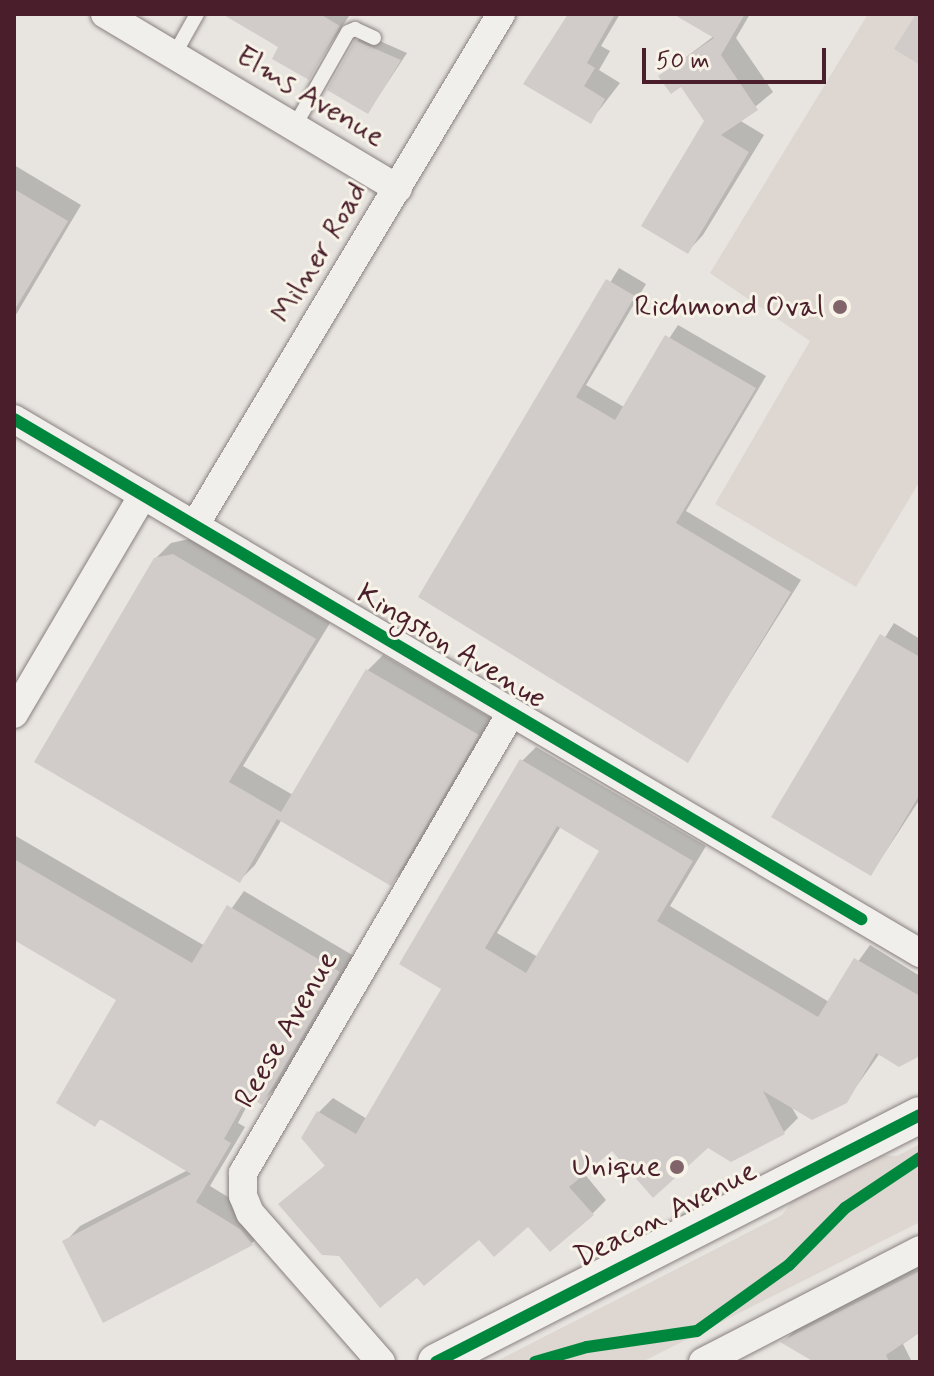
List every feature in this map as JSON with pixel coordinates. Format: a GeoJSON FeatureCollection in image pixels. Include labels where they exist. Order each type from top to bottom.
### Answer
{"type":"FeatureCollection","features":[{"type":"Feature","properties":{"kind":"street","name":"Elms Avenue"},"geometry":{"type":"LineString","coordinates":[[105,14],[398,189]]}},
{"type":"Feature","properties":{"kind":"street","name":"Milner Road"},"geometry":{"type":"LineString","coordinates":[[195,525],[501,14]]}},
{"type":"Feature","properties":{"kind":"street","name":"Kingston Avenue"},"geometry":{"type":"LineString","coordinates":[[14,419],[920,953]]}},
{"type":"Feature","properties":{"kind":"street"},"geometry":{"type":"LineString","coordinates":[[14,714],[143,495]]}},
{"type":"Feature","properties":{"kind":"street","name":"Reese Avenue"},"geometry":{"type":"LineString","coordinates":[[381,1362],[250,1213],[243,1196],[243,1173],[511,713]]}},
{"type":"Feature","properties":{"kind":"street","name":"Deacon Avenue"},"geometry":{"type":"LineString","coordinates":[[436,1362],[920,1115]]}},
{"type":"Feature","properties":{"kind":"street"},"geometry":{"type":"LineString","coordinates":[[703,1362],[920,1250]]}},
{"type":"Feature","properties":{"kind":"lane"},"geometry":{"type":"LineString","coordinates":[[174,55],[197,14]]}},
{"type":"Feature","properties":{"kind":"lane"},"geometry":{"type":"LineString","coordinates":[[294,127],[348,32],[355,29],[374,38]]}},
{"type":"Feature","properties":{"kind":"shaded area","name":"Richmond Oval"},"geometry":{"type":"Polygon","coordinates":[[[868,14],[920,14],[920,481],[856,587],[715,504],[810,341],[710,273],[868,14]]]}},
{"type":"Feature","properties":{"kind":"shaded area"},"geometry":{"type":"Polygon","coordinates":[[[920,1144],[920,1222],[642,1362],[495,1362],[782,1215],[795,1197],[878,1155],[897,1156],[920,1144]]]}},
{"type":"Feature","properties":{"kind":"building"},"geometry":{"type":"Polygon","coordinates":[[[222,14],[320,14],[340,26],[309,80],[272,59],[278,47],[222,14]]]}},
{"type":"Feature","properties":{"kind":"building"},"geometry":{"type":"Polygon","coordinates":[[[568,14],[615,14],[587,63],[595,68],[584,86],[605,99],[591,124],[523,84],[568,14]]]}},
{"type":"Feature","properties":{"kind":"building"},"geometry":{"type":"Polygon","coordinates":[[[673,14],[745,14],[721,55],[758,110],[721,135],[749,152],[688,254],[641,226],[704,121],[681,87],[671,94],[658,76],[714,38],[673,14]]]}},
{"type":"Feature","properties":{"kind":"building"},"geometry":{"type":"Polygon","coordinates":[[[916,14],[920,14],[920,65],[894,49],[916,14]]]}},
{"type":"Feature","properties":{"kind":"building"},"geometry":{"type":"Polygon","coordinates":[[[355,40],[401,60],[368,114],[327,90],[355,40]]]}},
{"type":"Feature","properties":{"kind":"building"},"geometry":{"type":"Polygon","coordinates":[[[14,189],[68,221],[14,311],[14,189]]]}},
{"type":"Feature","properties":{"kind":"building"},"geometry":{"type":"Polygon","coordinates":[[[606,279],[635,296],[576,397],[615,420],[665,335],[756,388],[676,523],[791,592],[688,763],[418,597],[606,279]]]}},
{"type":"Feature","properties":{"kind":"building"},"geometry":{"type":"Polygon","coordinates":[[[173,554],[316,639],[229,782],[281,812],[366,669],[479,735],[391,886],[277,819],[240,883],[34,762],[154,558],[173,554]]]}},
{"type":"Feature","properties":{"kind":"building"},"geometry":{"type":"Polygon","coordinates":[[[880,634],[920,657],[920,794],[871,876],[771,817],[880,634]]]}},
{"type":"Feature","properties":{"kind":"building"},"geometry":{"type":"Polygon","coordinates":[[[520,759],[693,861],[657,921],[818,1017],[854,958],[920,996],[920,1056],[899,1067],[876,1053],[847,1103],[812,1120],[763,1091],[785,1134],[731,1162],[708,1148],[653,1198],[612,1151],[569,1187],[594,1215],[550,1252],[528,1227],[494,1257],[479,1240],[424,1286],[417,1278],[380,1308],[339,1256],[322,1255],[278,1204],[325,1166],[301,1138],[317,1111],[356,1134],[441,989],[399,964],[520,759]],[[557,826],[485,948],[526,973],[599,851],[557,826]]]}},
{"type":"Feature","properties":{"kind":"building"},"geometry":{"type":"Polygon","coordinates":[[[14,859],[192,963],[227,905],[340,972],[262,1105],[248,1096],[224,1139],[231,1143],[196,1202],[240,1229],[253,1245],[103,1323],[62,1241],[191,1174],[100,1119],[95,1127],[56,1103],[116,1000],[14,940],[14,859]]]}},
{"type":"Feature","properties":{"kind":"building"},"geometry":{"type":"Polygon","coordinates":[[[920,1271],[920,1332],[886,1355],[889,1362],[814,1362],[780,1342],[920,1271]]]}},
{"type":"Feature","properties":{"kind":"cycle path"},"geometry":{"type":"LineString","coordinates":[[14,419],[861,919]]}},
{"type":"Feature","properties":{"kind":"cycle path"},"geometry":{"type":"LineString","coordinates":[[436,1362],[920,1115]]}},
{"type":"Feature","properties":{"kind":"cycle path"},"geometry":{"type":"LineString","coordinates":[[535,1362],[587,1347],[697,1331],[789,1265],[845,1208],[920,1158]]}},
{"type":"Feature","properties":{"kind":"place","name":"Richmond Oval"},"geometry":{"type":"Point","coordinates":[840,307]}},
{"type":"Feature","properties":{"kind":"place","name":"Unique"},"geometry":{"type":"Point","coordinates":[677,1167]}}]}
